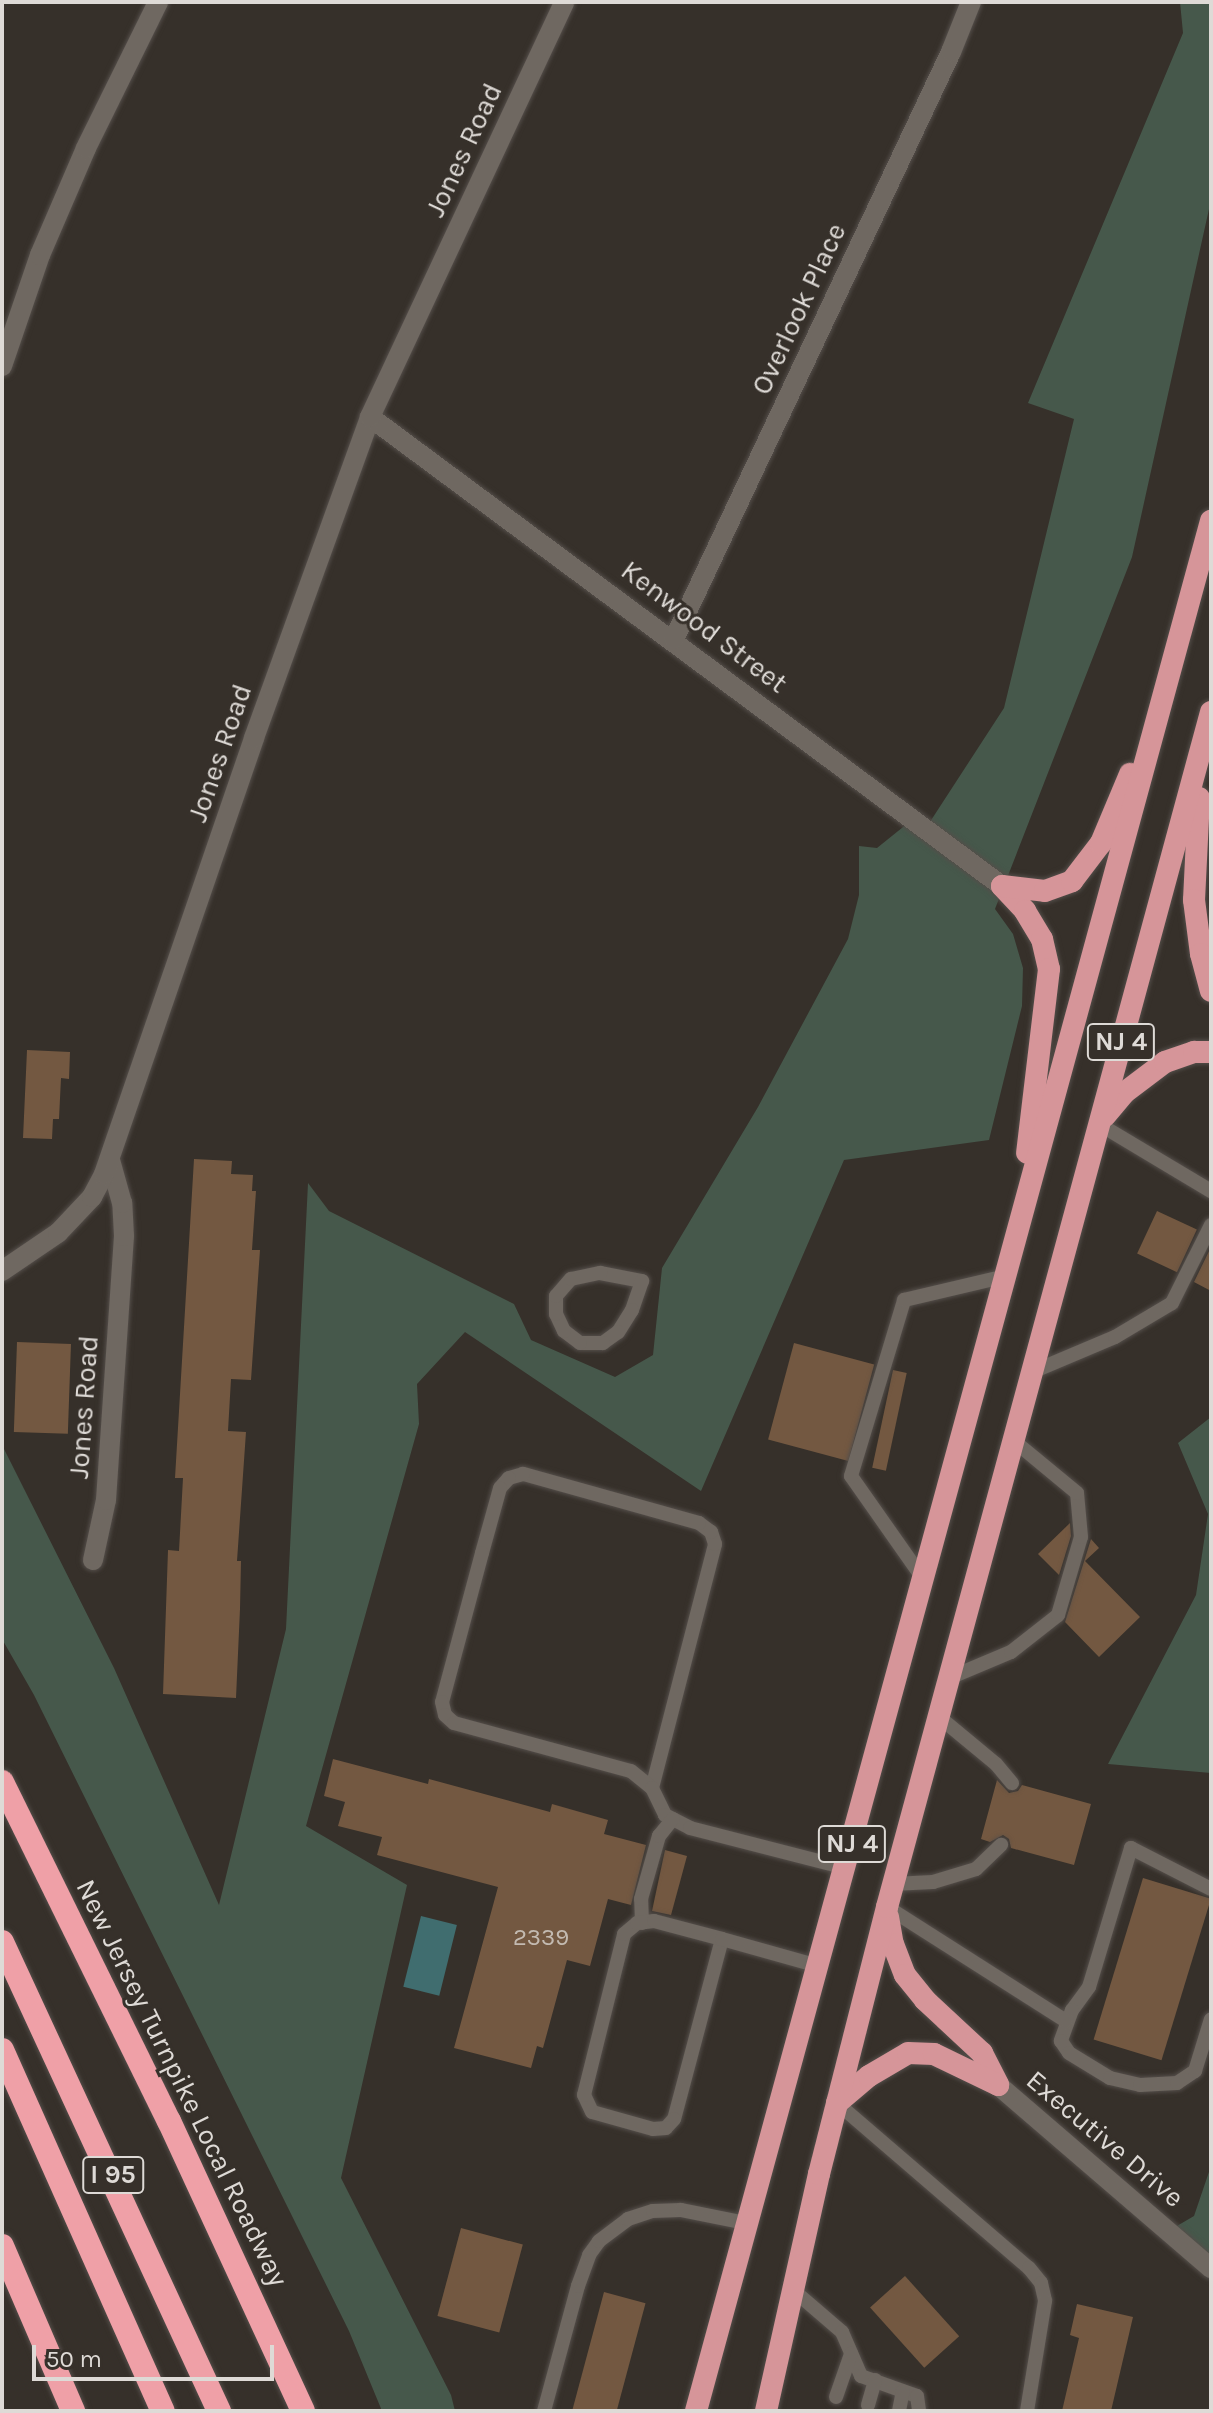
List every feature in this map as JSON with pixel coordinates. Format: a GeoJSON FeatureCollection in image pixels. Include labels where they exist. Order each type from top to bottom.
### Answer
{"type":"FeatureCollection","features":[{"type":"Feature","properties":{"kind":"highway","name":"NJ 4"},"geometry":{"type":"LineString","coordinates":[[696,2411],[1211,521]]}},
{"type":"Feature","properties":{"kind":"highway"},"geometry":{"type":"LineString","coordinates":[[1002,886],[1029,891],[1060,888],[1072,881],[1092,860],[1169,676]]}},
{"type":"Feature","properties":{"kind":"highway","name":"NJ 4"},"geometry":{"type":"LineString","coordinates":[[766,2411],[792,2289],[893,1884],[1211,712]]}},
{"type":"Feature","properties":{"kind":"highway"},"geometry":{"type":"LineString","coordinates":[[1211,721],[1198,807],[1194,900],[1201,954],[1211,991]]}},
{"type":"Feature","properties":{"kind":"highway"},"geometry":{"type":"LineString","coordinates":[[1002,886],[1034,925],[1046,952],[1049,969],[1048,1003],[1015,1244]]}},
{"type":"Feature","properties":{"kind":"highway"},"geometry":{"type":"LineString","coordinates":[[1099,1124],[1124,1093],[1152,1070],[1178,1057],[1211,1052]]}},
{"type":"Feature","properties":{"kind":"highway","name":"New Jersey Turnpike Local Roadway"},"geometry":{"type":"LineString","coordinates":[[2,1782],[169,2121],[303,2411]]}},
{"type":"Feature","properties":{"kind":"highway"},"geometry":{"type":"LineString","coordinates":[[887,1907],[893,1944],[905,1975],[925,2000],[982,2053],[998,2085]]}},
{"type":"Feature","properties":{"kind":"highway","name":"I 95"},"geometry":{"type":"LineString","coordinates":[[2,1942],[219,2411]]}},
{"type":"Feature","properties":{"kind":"highway","name":"I 95"},"geometry":{"type":"LineString","coordinates":[[2,2050],[163,2411]]}},
{"type":"Feature","properties":{"kind":"highway"},"geometry":{"type":"LineString","coordinates":[[837,2103],[876,2071],[908,2053],[921,2052],[949,2060],[998,2085]]}},
{"type":"Feature","properties":{"kind":"highway"},"geometry":{"type":"LineString","coordinates":[[2,2246],[73,2411]]}},
{"type":"Feature","properties":{"kind":"street"},"geometry":{"type":"LineString","coordinates":[[2,366],[40,255],[80,162],[158,2]]}},
{"type":"Feature","properties":{"kind":"street","name":"Jones Road"},"geometry":{"type":"LineString","coordinates":[[93,1560],[106,1500],[124,1236],[122,1203],[110,1160],[254,738],[370,417],[564,2]]}},
{"type":"Feature","properties":{"kind":"street","name":"Overlook Place"},"geometry":{"type":"LineString","coordinates":[[674,639],[946,63],[971,2]]}},
{"type":"Feature","properties":{"kind":"street","name":"Kenwood Street"},"geometry":{"type":"LineString","coordinates":[[370,417],[674,639],[1002,886]]}},
{"type":"Feature","properties":{"kind":"street"},"geometry":{"type":"LineString","coordinates":[[2,1271],[45,1244],[72,1220],[92,1197],[110,1160]]}},
{"type":"Feature","properties":{"kind":"street","name":"Executive Drive"},"geometry":{"type":"LineString","coordinates":[[998,2085],[1211,2268]]}},
{"type":"Feature","properties":{"kind":"lane"},"geometry":{"type":"LineString","coordinates":[[1099,1124],[1211,1191]]}},
{"type":"Feature","properties":{"kind":"lane"},"geometry":{"type":"LineString","coordinates":[[1032,1372],[1115,1337],[1172,1303],[1211,1225]]}},
{"type":"Feature","properties":{"kind":"lane"},"geometry":{"type":"LineString","coordinates":[[600,1273],[642,1281],[632,1310],[610,1339],[591,1345],[571,1340],[564,1331],[556,1314],[556,1296],[564,1283],[600,1273]]}},
{"type":"Feature","properties":{"kind":"lane"},"geometry":{"type":"LineString","coordinates":[[924,1580],[851,1476],[904,1300],[1006,1276]]}},
{"type":"Feature","properties":{"kind":"lane"},"geometry":{"type":"LineString","coordinates":[[949,1678],[1011,1652],[1058,1615],[1081,1537],[1077,1493],[1013,1440]]}},
{"type":"Feature","properties":{"kind":"lane"},"geometry":{"type":"LineString","coordinates":[[652,1788],[715,1544],[711,1532],[699,1523],[523,1474],[509,1478],[500,1488],[482,1553],[442,1702],[445,1715],[454,1723],[631,1771],[652,1788],[665,1815],[690,1828],[846,1868]]}},
{"type":"Feature","properties":{"kind":"lane"},"geometry":{"type":"LineString","coordinates":[[938,1716],[996,1764],[1012,1783]]}},
{"type":"Feature","properties":{"kind":"lane"},"geometry":{"type":"LineString","coordinates":[[642,1923],[641,1899],[659,1836],[673,1819]]}},
{"type":"Feature","properties":{"kind":"lane"},"geometry":{"type":"LineString","coordinates":[[893,1884],[933,1882],[976,1869],[1001,1845]]}},
{"type":"Feature","properties":{"kind":"lane"},"geometry":{"type":"LineString","coordinates":[[1211,1889],[1131,1848],[1089,1987],[1066,2021],[1061,2041],[1069,2053],[1110,2078],[1150,2085],[1177,2083],[1191,2076],[1211,2019]]}},
{"type":"Feature","properties":{"kind":"lane"},"geometry":{"type":"LineString","coordinates":[[887,1907],[1066,2021]]}},
{"type":"Feature","properties":{"kind":"lane"},"geometry":{"type":"LineString","coordinates":[[722,1939],[674,2119],[666,2128],[653,2129],[597,2115],[584,2101],[624,1934],[642,1923],[654,1921],[722,1939],[819,1966]]}},
{"type":"Feature","properties":{"kind":"lane"},"geometry":{"type":"LineString","coordinates":[[837,2103],[1029,2268],[1041,2283],[1045,2301],[1027,2411]]}},
{"type":"Feature","properties":{"kind":"lane"},"geometry":{"type":"LineString","coordinates":[[544,2411],[578,2286],[589,2255],[599,2241],[628,2219],[653,2211],[681,2210],[746,2223]]}},
{"type":"Feature","properties":{"kind":"lane"},"geometry":{"type":"LineString","coordinates":[[792,2289],[842,2332],[861,2376],[917,2396],[919,2411]]}},
{"type":"Feature","properties":{"kind":"lane"},"geometry":{"type":"LineString","coordinates":[[836,2397],[851,2354]]}},
{"type":"Feature","properties":{"kind":"lane"},"geometry":{"type":"LineString","coordinates":[[868,2405],[875,2380]]}},
{"type":"Feature","properties":{"kind":"lane"},"geometry":{"type":"LineString","coordinates":[[899,2411],[903,2391]]}},
{"type":"Feature","properties":{"kind":"green space"},"geometry":{"type":"Polygon","coordinates":[[[1180,2],[1211,2],[1211,200],[1132,557],[995,909],[1013,934],[1023,968],[1022,1006],[989,1140],[844,1160],[701,1491],[465,1332],[417,1384],[419,1424],[306,1826],[407,1885],[341,2178],[451,2395],[455,2411],[382,2411],[349,2331],[34,1695],[2,1639],[2,1445],[114,1668],[219,1905],[286,1629],[308,1183],[329,1211],[514,1304],[531,1340],[615,1377],[653,1355],[662,1268],[758,1107],[848,939],[859,895],[859,846],[877,848],[913,819],[926,828],[1004,708],[1074,419],[1028,403],[1183,33],[1180,2]]]}},
{"type":"Feature","properties":{"kind":"green space"},"geometry":{"type":"Polygon","coordinates":[[[1211,1417],[1211,1773],[1108,1764],[1196,1595],[1208,1514],[1178,1443],[1211,1417]]]}},
{"type":"Feature","properties":{"kind":"green space"},"geometry":{"type":"Polygon","coordinates":[[[1211,2166],[1211,2268],[1170,2230],[1194,2216],[1211,2166]]]}},
{"type":"Feature","properties":{"kind":"water"},"geometry":{"type":"Polygon","coordinates":[[[421,1916],[457,1925],[439,1996],[403,1987],[421,1916]]]}},
{"type":"Feature","properties":{"kind":"building"},"geometry":{"type":"Polygon","coordinates":[[[27,1050],[70,1052],[69,1079],[61,1078],[59,1119],[53,1119],[52,1139],[23,1138],[27,1050]]]}},
{"type":"Feature","properties":{"kind":"building"},"geometry":{"type":"Polygon","coordinates":[[[194,1159],[232,1161],[231,1174],[253,1175],[252,1191],[256,1191],[252,1250],[260,1250],[251,1380],[231,1379],[228,1431],[246,1432],[237,1561],[241,1561],[236,1698],[163,1694],[168,1550],[179,1551],[183,1478],[175,1478],[194,1159]]]}},
{"type":"Feature","properties":{"kind":"building"},"geometry":{"type":"Polygon","coordinates":[[[1157,1211],[1197,1230],[1177,1272],[1137,1254],[1157,1211]]]}},
{"type":"Feature","properties":{"kind":"building"},"geometry":{"type":"Polygon","coordinates":[[[1211,1247],[1211,1291],[1194,1282],[1211,1247]]]}},
{"type":"Feature","properties":{"kind":"building"},"geometry":{"type":"Polygon","coordinates":[[[17,1342],[71,1344],[68,1434],[14,1432],[17,1342]]]}},
{"type":"Feature","properties":{"kind":"building"},"geometry":{"type":"Polygon","coordinates":[[[794,1343],[874,1364],[848,1461],[768,1440],[794,1343]]]}},
{"type":"Feature","properties":{"kind":"building"},"geometry":{"type":"Polygon","coordinates":[[[893,1370],[907,1373],[886,1471],[872,1468],[893,1370]]]}},
{"type":"Feature","properties":{"kind":"building"},"geometry":{"type":"Polygon","coordinates":[[[1070,1523],[1071,1536],[1059,1575],[1038,1554],[1070,1523]]]}},
{"type":"Feature","properties":{"kind":"building"},"geometry":{"type":"Polygon","coordinates":[[[1091,1539],[1099,1548],[1085,1561],[1140,1617],[1099,1657],[1065,1622],[1091,1539]]]}},
{"type":"Feature","properties":{"kind":"building"},"geometry":{"type":"Polygon","coordinates":[[[333,1759],[428,1784],[429,1779],[550,1812],[552,1804],[608,1820],[604,1834],[646,1845],[631,1905],[608,1899],[590,1966],[567,1960],[543,2048],[537,2046],[531,2068],[454,2048],[498,1887],[377,1855],[382,1837],[338,1826],[345,1802],[324,1796],[333,1759]]]}},
{"type":"Feature","properties":{"kind":"building"},"geometry":{"type":"Polygon","coordinates":[[[997,1780],[1009,1793],[1018,1791],[1022,1785],[1091,1804],[1074,1865],[1011,1848],[1009,1839],[1003,1835],[990,1842],[981,1839],[997,1780]]]}},
{"type":"Feature","properties":{"kind":"building"},"geometry":{"type":"Polygon","coordinates":[[[665,1850],[687,1856],[671,1915],[652,1911],[665,1850]]]}},
{"type":"Feature","properties":{"kind":"building"},"geometry":{"type":"Polygon","coordinates":[[[1143,1878],[1211,1899],[1161,2060],[1094,2040],[1143,1878]]]}},
{"type":"Feature","properties":{"kind":"building"},"geometry":{"type":"Polygon","coordinates":[[[461,2228],[523,2245],[499,2332],[437,2316],[461,2228]]]}},
{"type":"Feature","properties":{"kind":"building"},"geometry":{"type":"Polygon","coordinates":[[[905,2276],[959,2336],[924,2368],[870,2307],[905,2276]]]}},
{"type":"Feature","properties":{"kind":"building"},"geometry":{"type":"Polygon","coordinates":[[[604,2292],[646,2303],[617,2411],[572,2411],[604,2292]]]}},
{"type":"Feature","properties":{"kind":"building"},"geometry":{"type":"Polygon","coordinates":[[[1077,2304],[1133,2317],[1111,2411],[1062,2411],[1079,2338],[1070,2335],[1077,2304]]]}}]}
